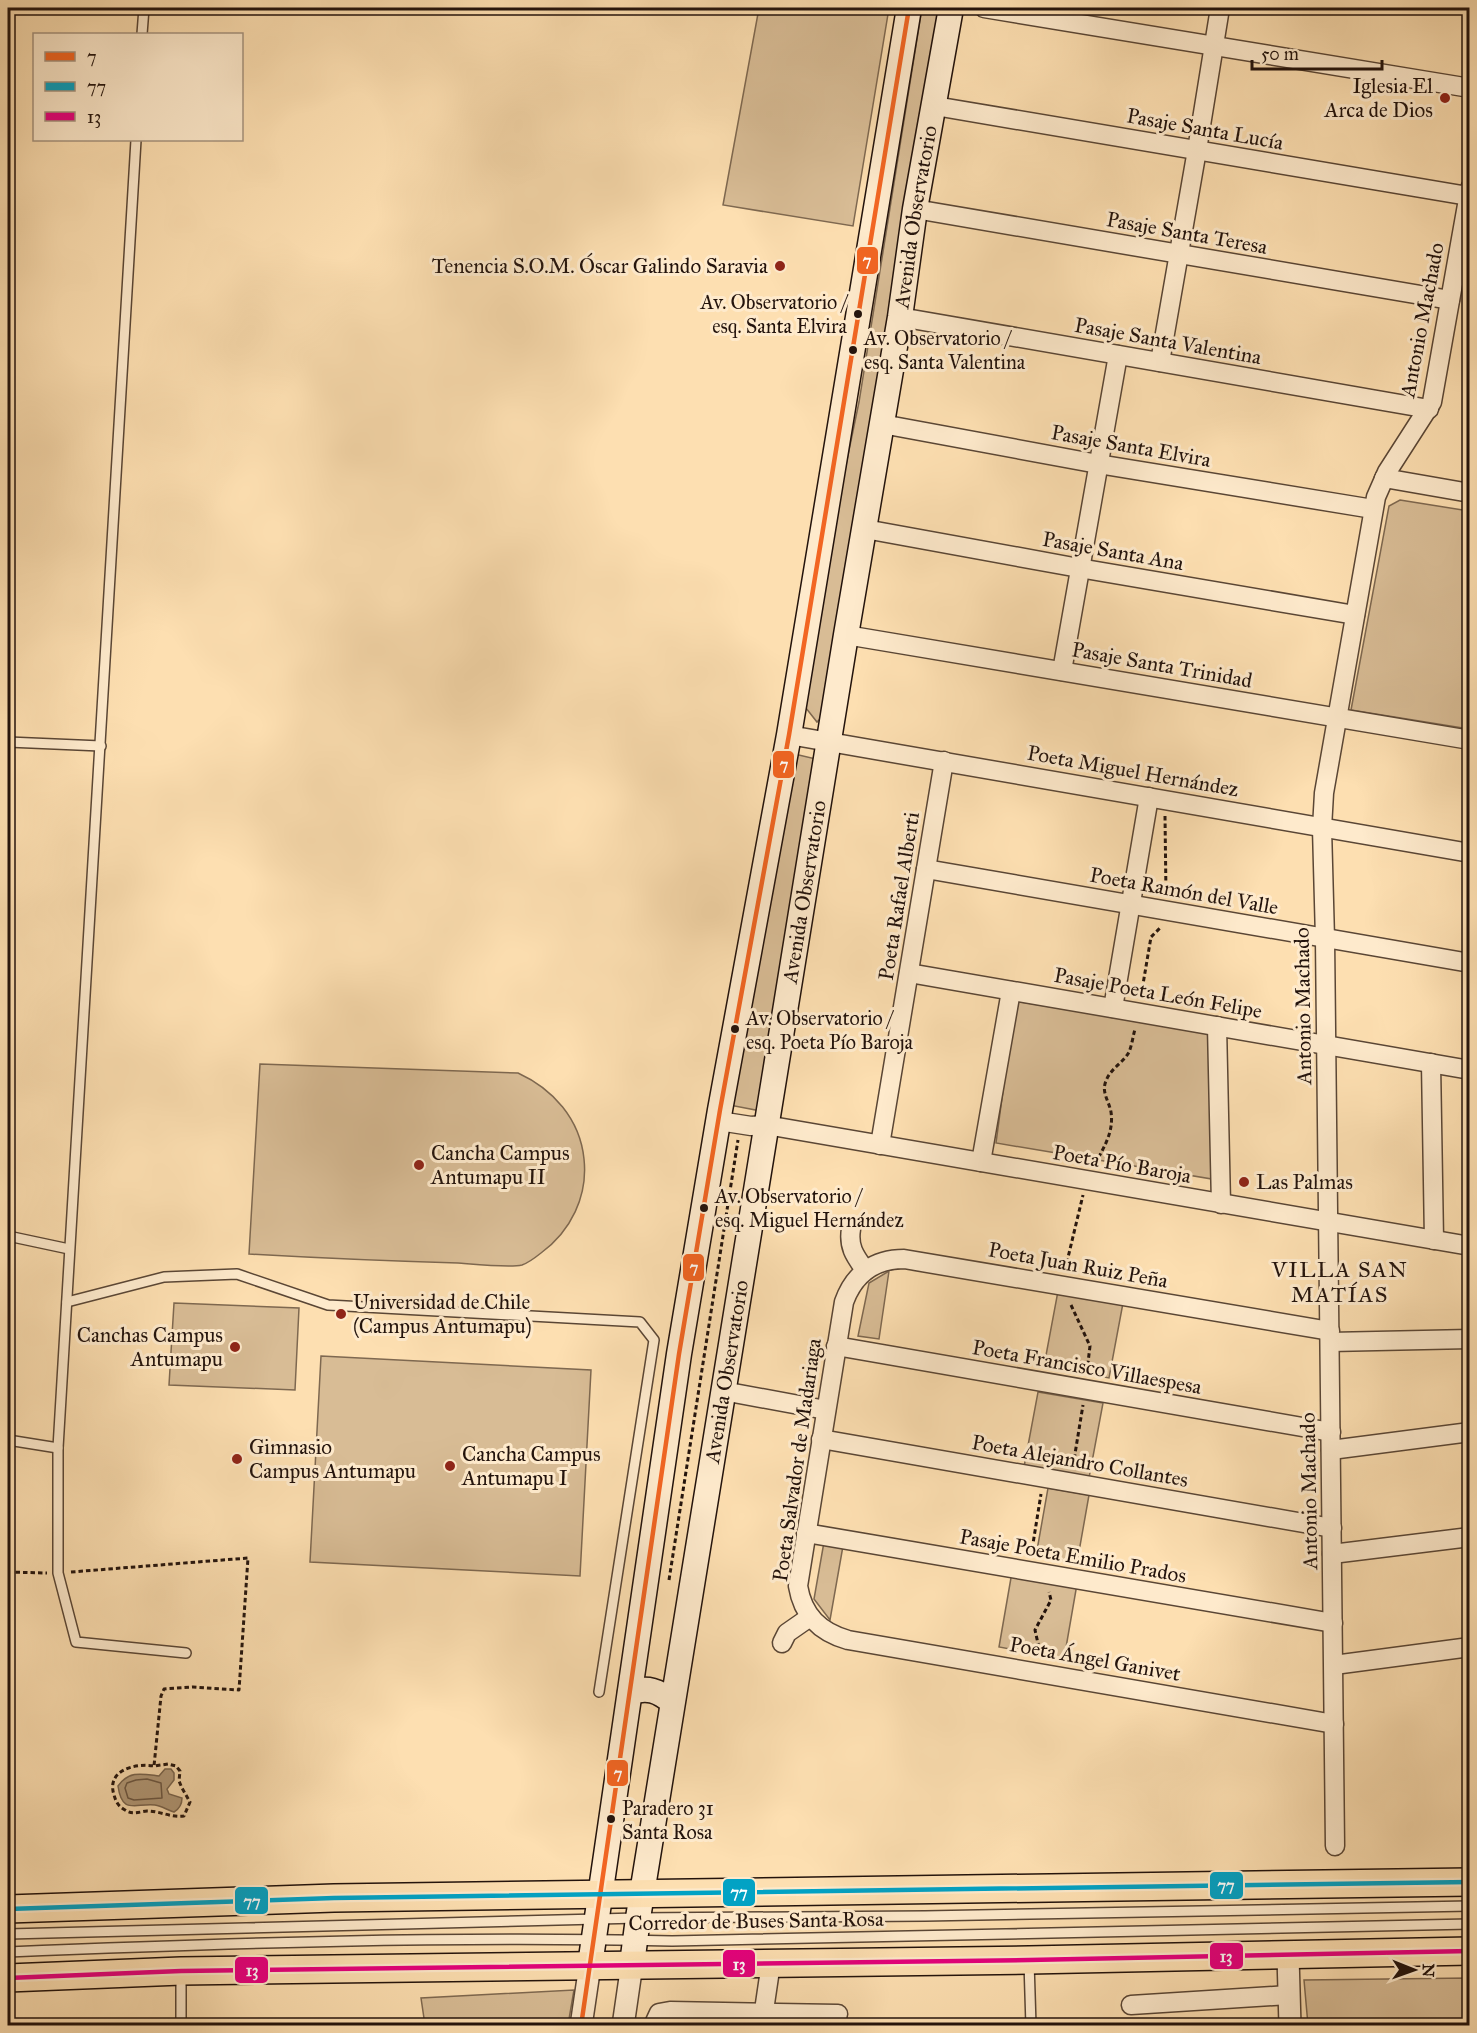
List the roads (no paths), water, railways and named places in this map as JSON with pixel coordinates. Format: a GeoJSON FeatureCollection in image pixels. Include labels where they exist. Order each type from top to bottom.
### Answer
{"type":"FeatureCollection","features":[{"type":"Feature","properties":{"kind":"main road","name":"Avenida Observatorio"},"geometry":{"type":"LineString","coordinates":[[596,1930],[679,1354],[789,735],[909,8]]}},
{"type":"Feature","properties":{"kind":"main road","name":"Avenida Observatorio"},"geometry":{"type":"LineString","coordinates":[[637,1929],[766,1125],[900,316],[915,209],[951,8]]}},
{"type":"Feature","properties":{"kind":"main road"},"geometry":{"type":"LineString","coordinates":[[630,1693],[644,1689],[651,1690],[659,1692],[672,1702]]}},
{"type":"Feature","properties":{"kind":"main road"},"geometry":{"type":"LineString","coordinates":[[8,1978],[181,1971],[596,1930],[1470,1882]]}},
{"type":"Feature","properties":{"kind":"main road"},"geometry":{"type":"LineString","coordinates":[[8,1909],[334,1898],[596,1930],[637,1929],[771,1963],[1288,1956],[1470,1951]]}},
{"type":"Feature","properties":{"kind":"street"},"geometry":{"type":"LineString","coordinates":[[984,8],[1470,88]]}},
{"type":"Feature","properties":{"kind":"street"},"geometry":{"type":"LineString","coordinates":[[1160,362],[1220,8]]}},
{"type":"Feature","properties":{"kind":"street","name":"Pasaje Santa Lucía"},"geometry":{"type":"LineString","coordinates":[[934,106],[1469,192]]}},
{"type":"Feature","properties":{"kind":"street","name":"Antonio Machado"},"geometry":{"type":"LineString","coordinates":[[1335,1846],[1322,828],[1324,793],[1373,509],[1378,489],[1429,409],[1436,386],[1450,300],[1465,239],[1469,192]]}},
{"type":"Feature","properties":{"kind":"street","name":"Pasaje Santa Teresa"},"geometry":{"type":"LineString","coordinates":[[915,209],[1450,300]]}},
{"type":"Feature","properties":{"kind":"street","name":"Pasaje Santa Valentina"},"geometry":{"type":"LineString","coordinates":[[900,316],[1429,409]]}},
{"type":"Feature","properties":{"kind":"street"},"geometry":{"type":"LineString","coordinates":[[1062,671],[1118,355]]}},
{"type":"Feature","properties":{"kind":"street","name":"Pasaje Santa Elvira"},"geometry":{"type":"LineString","coordinates":[[882,424],[1098,464],[1373,509]]}},
{"type":"Feature","properties":{"kind":"street"},"geometry":{"type":"LineString","coordinates":[[1384,478],[1470,492]]}},
{"type":"Feature","properties":{"kind":"street","name":"Pasaje Santa Ana"},"geometry":{"type":"LineString","coordinates":[[865,529],[1355,615]]}},
{"type":"Feature","properties":{"kind":"street","name":"Pasaje Santa Trinidad"},"geometry":{"type":"LineString","coordinates":[[846,635],[1470,740]]}},
{"type":"Feature","properties":{"kind":"street","name":"Poeta Miguel Hernández"},"geometry":{"type":"LineString","coordinates":[[789,735],[1470,853]]}},
{"type":"Feature","properties":{"kind":"street","name":"Poeta Rafael Alberti"},"geometry":{"type":"LineString","coordinates":[[880,1145],[944,761]]}},
{"type":"Feature","properties":{"kind":"street"},"geometry":{"type":"LineString","coordinates":[[1113,1008],[1149,797]]}},
{"type":"Feature","properties":{"kind":"street","name":"Poeta Ramón del Valle"},"geometry":{"type":"LineString","coordinates":[[926,869],[1470,963]]}},
{"type":"Feature","properties":{"kind":"street","name":"Pasaje Poeta León Felipe"},"geometry":{"type":"LineString","coordinates":[[909,973],[1470,1070]]}},
{"type":"Feature","properties":{"kind":"street"},"geometry":{"type":"LineString","coordinates":[[981,1162],[1011,991]]}},
{"type":"Feature","properties":{"kind":"street"},"geometry":{"type":"LineString","coordinates":[[1217,1026],[1221,1204]]}},
{"type":"Feature","properties":{"kind":"street"},"geometry":{"type":"LineString","coordinates":[[1431,1063],[1434,1240]]}},
{"type":"Feature","properties":{"kind":"street","name":"Poeta Pío Baroja"},"geometry":{"type":"LineString","coordinates":[[720,1115],[753,1116],[766,1125],[1470,1246]]}},
{"type":"Feature","properties":{"kind":"street"},"geometry":{"type":"LineString","coordinates":[[850,1229],[852,1252],[866,1270]]}},
{"type":"Feature","properties":{"kind":"street","name":"Poeta Juan Ruiz Peña"},"geometry":{"type":"LineString","coordinates":[[866,1270],[881,1262],[904,1258],[1330,1337],[1470,1339]]}},
{"type":"Feature","properties":{"kind":"street","name":"Poeta Salvador de Madariaga"},"geometry":{"type":"LineString","coordinates":[[810,1617],[800,1597],[798,1586],[836,1346],[848,1291],[854,1281],[866,1270]]}},
{"type":"Feature","properties":{"kind":"street","name":"Poeta Francisco Villaespesa"},"geometry":{"type":"LineString","coordinates":[[836,1346],[1085,1389],[1331,1441],[1470,1432]]}},
{"type":"Feature","properties":{"kind":"street"},"geometry":{"type":"LineString","coordinates":[[723,1391],[826,1410]]}},
{"type":"Feature","properties":{"kind":"street","name":"Poeta Alejandro Collantes"},"geometry":{"type":"LineString","coordinates":[[821,1439],[1332,1528]]}},
{"type":"Feature","properties":{"kind":"street","name":"Pasaje Poeta Emilio Prados"},"geometry":{"type":"LineString","coordinates":[[806,1533],[1333,1623]]}},
{"type":"Feature","properties":{"kind":"street"},"geometry":{"type":"LineString","coordinates":[[1332,1554],[1470,1537]]}},
{"type":"Feature","properties":{"kind":"street"},"geometry":{"type":"LineString","coordinates":[[782,1643],[787,1633],[810,1617]]}},
{"type":"Feature","properties":{"kind":"street","name":"Poeta Ángel Ganivet"},"geometry":{"type":"LineString","coordinates":[[810,1617],[827,1632],[848,1640],[1334,1724]]}},
{"type":"Feature","properties":{"kind":"street"},"geometry":{"type":"LineString","coordinates":[[1334,1665],[1470,1647]]}},
{"type":"Feature","properties":{"kind":"street","name":"Avenida Observatorio"},"geometry":{"type":"LineString","coordinates":[[623,2025],[637,1929]]}},
{"type":"Feature","properties":{"kind":"street","name":"Avenida Observatorio"},"geometry":{"type":"LineString","coordinates":[[581,2025],[596,1930]]}},
{"type":"Feature","properties":{"kind":"street"},"geometry":{"type":"LineString","coordinates":[[1288,1956],[1290,2025]]}},
{"type":"Feature","properties":{"kind":"street"},"geometry":{"type":"LineString","coordinates":[[762,2019],[771,1963]]}},
{"type":"Feature","properties":{"kind":"street"},"geometry":{"type":"LineString","coordinates":[[1131,2005],[1288,1995]]}},
{"type":"Feature","properties":{"kind":"street"},"geometry":{"type":"LineString","coordinates":[[653,2025],[658,2013],[663,2012],[762,2019],[838,2014]]}},
{"type":"Feature","properties":{"kind":"lane"},"geometry":{"type":"LineString","coordinates":[[142,33],[144,8]]}},
{"type":"Feature","properties":{"kind":"lane"},"geometry":{"type":"LineString","coordinates":[[136,141],[58,1448],[58,1573],[76,1642],[186,1653]]}},
{"type":"Feature","properties":{"kind":"lane"},"geometry":{"type":"LineString","coordinates":[[8,742],[101,746]]}},
{"type":"Feature","properties":{"kind":"lane"},"geometry":{"type":"LineString","coordinates":[[8,1236],[69,1249]]}},
{"type":"Feature","properties":{"kind":"lane"},"geometry":{"type":"LineString","coordinates":[[67,1302],[164,1277],[237,1274],[328,1305],[640,1322],[654,1340],[599,1692]]}},
{"type":"Feature","properties":{"kind":"lane"},"geometry":{"type":"LineString","coordinates":[[8,1440],[58,1448]]}},
{"type":"Feature","properties":{"kind":"lane","name":"Corredor de Buses Santa Rosa"},"geometry":{"type":"LineString","coordinates":[[637,1929],[925,1916],[1470,1906]]}},
{"type":"Feature","properties":{"kind":"lane","name":"Corredor de Buses Santa Rosa"},"geometry":{"type":"LineString","coordinates":[[637,1929],[672,1941],[1470,1924]]}},
{"type":"Feature","properties":{"kind":"lane"},"geometry":{"type":"LineString","coordinates":[[8,1952],[596,1930]]}},
{"type":"Feature","properties":{"kind":"lane","name":"Corredor de Buses Santa Rosa"},"geometry":{"type":"LineString","coordinates":[[8,1934],[596,1930]]}},
{"type":"Feature","properties":{"kind":"lane"},"geometry":{"type":"LineString","coordinates":[[1029,1960],[1031,2025]]}},
{"type":"Feature","properties":{"kind":"lane"},"geometry":{"type":"LineString","coordinates":[[181,1971],[181,2025]]}},
{"type":"Feature","properties":{"kind":"water"},"geometry":{"type":"Polygon","coordinates":[[[165,1769],[171,1769],[174,1773],[174,1780],[167,1789],[169,1794],[182,1798],[176,1811],[155,1805],[130,1806],[123,1801],[118,1786],[127,1777],[137,1774],[159,1776],[165,1769]]]}},
{"type":"Feature","properties":{"kind":"place","name":"Iglesia El Arca de Dios"},"geometry":{"type":"Point","coordinates":[1445,98]}},
{"type":"Feature","properties":{"kind":"place","name":"Tenencia S.O.M. Óscar Galindo Saravia"},"geometry":{"type":"Point","coordinates":[780,266]}},
{"type":"Feature","properties":{"kind":"place","name":"Av. Observatorio / esq. Santa Elvira"},"geometry":{"type":"Point","coordinates":[858,314]}},
{"type":"Feature","properties":{"kind":"place","name":"Av. Observatorio / esq. Santa Valentina"},"geometry":{"type":"Point","coordinates":[853,350]}},
{"type":"Feature","properties":{"kind":"place","name":"Av. Observatorio / esq. Poeta Pío Baroja"},"geometry":{"type":"Point","coordinates":[735,1029]}},
{"type":"Feature","properties":{"kind":"place","name":"Cancha Campus Antumapu II"},"geometry":{"type":"Point","coordinates":[419,1165]}},
{"type":"Feature","properties":{"kind":"place","name":"Las Palmas"},"geometry":{"type":"Point","coordinates":[1244,1182]}},
{"type":"Feature","properties":{"kind":"place","name":"Av. Observatorio / esq. Miguel Hernández"},"geometry":{"type":"Point","coordinates":[704,1208]}},
{"type":"Feature","properties":{"kind":"place","name":"Universidad de Chile (Campus Antumapu)"},"geometry":{"type":"Point","coordinates":[341,1314]}},
{"type":"Feature","properties":{"kind":"place","name":"Canchas Campus Antumapu"},"geometry":{"type":"Point","coordinates":[235,1347]}},
{"type":"Feature","properties":{"kind":"place","name":"Gimnasio Campus Antumapu"},"geometry":{"type":"Point","coordinates":[237,1459]}},
{"type":"Feature","properties":{"kind":"place","name":"Cancha Campus Antumapu I"},"geometry":{"type":"Point","coordinates":[450,1466]}},
{"type":"Feature","properties":{"kind":"place","name":"Paradero 31 Santa Rosa"},"geometry":{"type":"Point","coordinates":[611,1819]}},
{"type":"Feature","properties":{"kind":"district","name":"VILLA SAN MATÍAS"},"geometry":{"type":"Point","coordinates":[1340,1282]}}]}
